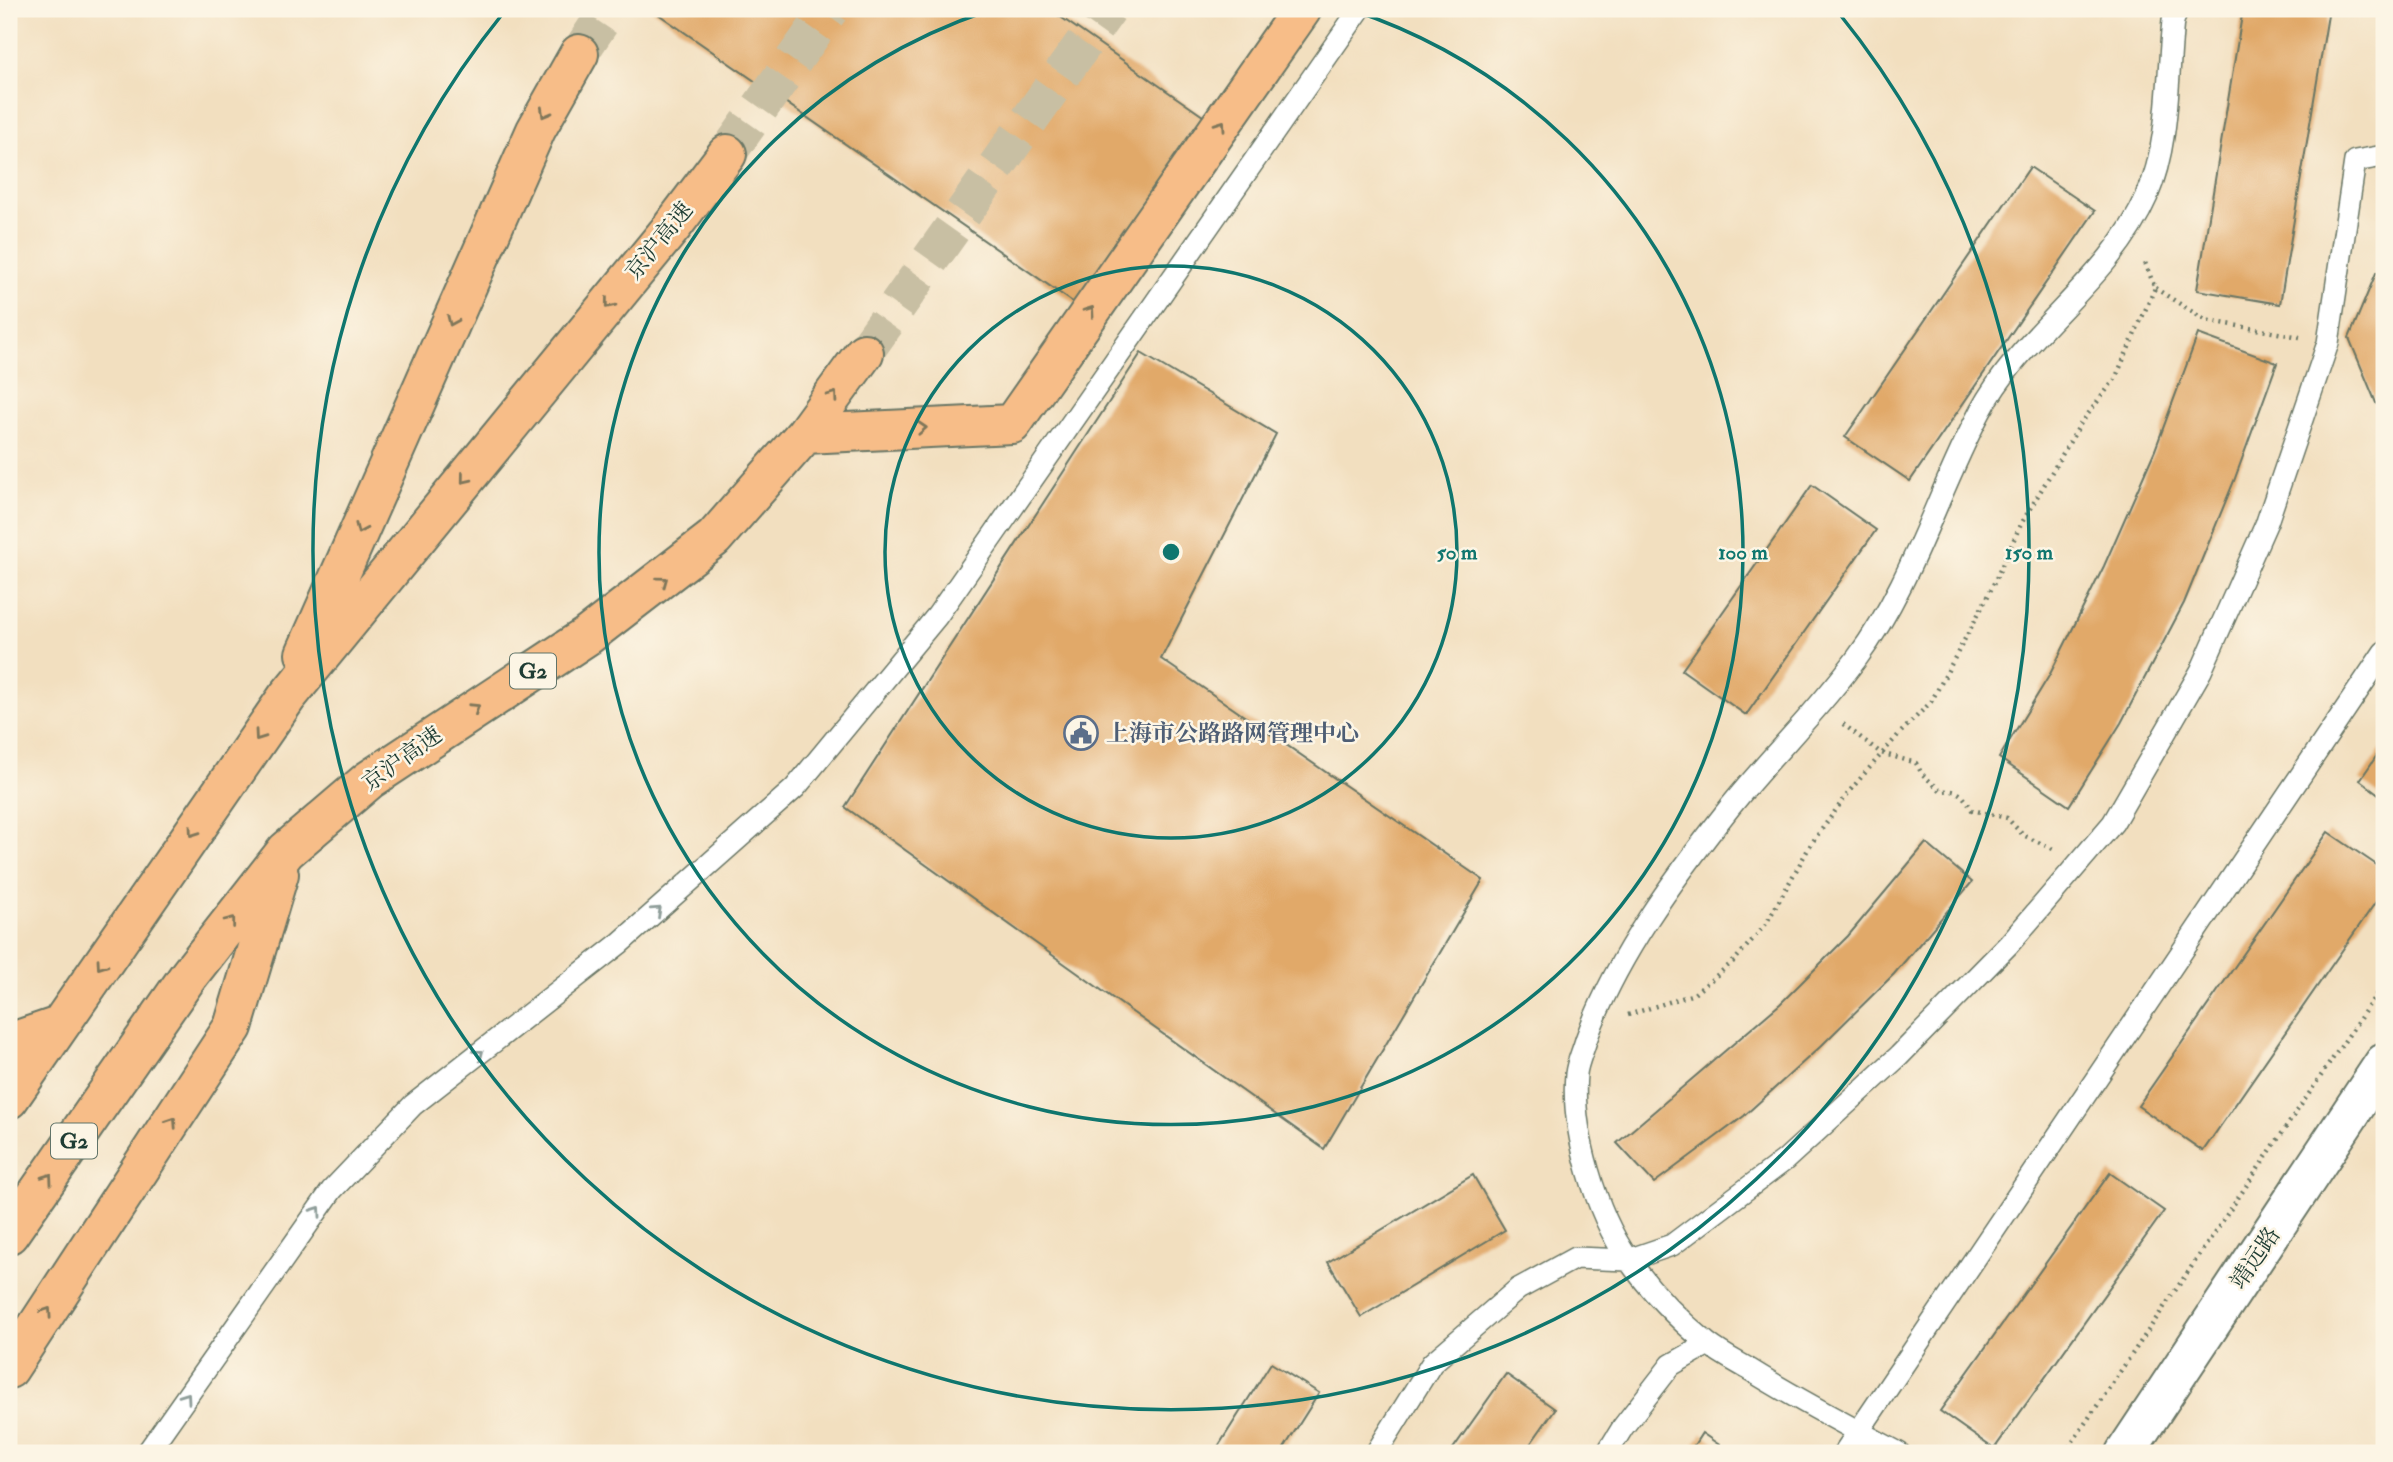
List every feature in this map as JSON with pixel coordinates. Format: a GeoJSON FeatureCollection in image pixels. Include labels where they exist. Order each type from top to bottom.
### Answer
{"type":"FeatureCollection","features":[{"type":"Feature","properties":{"kind":"highway"},"geometry":{"type":"LineString","coordinates":[[804,434],[1012,424],[1302,9]]}},
{"type":"Feature","properties":{"kind":"highway"},"geometry":{"type":"LineString","coordinates":[[286,696],[536,130],[579,54]]}},
{"type":"Feature","properties":{"kind":"highway","name":"京沪高速"},"geometry":{"type":"LineString","coordinates":[[9,1098],[286,696],[672,227],[727,154]]}},
{"type":"Feature","properties":{"kind":"highway","name":"京沪高速"},"geometry":{"type":"LineString","coordinates":[[9,1234],[189,975],[286,851],[369,780],[587,636],[672,574],[730,523],[804,434],[864,353]]}},
{"type":"Feature","properties":{"kind":"highway"},"geometry":{"type":"LineString","coordinates":[[9,1369],[233,1027],[286,851]]}},
{"type":"Feature","properties":{"kind":"highway"},"geometry":{"type":"LineString","coordinates":[[9,1043],[59,1026]]}},
{"type":"Feature","properties":{"kind":"street","name":"靖远路"},"geometry":{"type":"LineString","coordinates":[[2125,1453],[2384,1063]]}},
{"type":"Feature","properties":{"kind":"lane"},"geometry":{"type":"LineString","coordinates":[[147,1453],[331,1190],[404,1115],[620,943],[794,788],[937,616],[1360,9]]}},
{"type":"Feature","properties":{"kind":"lane"},"geometry":{"type":"LineString","coordinates":[[1899,1453],[1788,1394],[1708,1344],[1628,1260],[1607,1223],[1578,1134],[1576,1071],[1592,1024],[1625,958],[1674,882],[1731,806],[1819,707],[1860,654],[1905,579],[1980,410],[2015,360],[2109,257],[2131,226],[2148,193],[2159,156],[2173,20],[2178,9]]}},
{"type":"Feature","properties":{"kind":"lane"},"geometry":{"type":"LineString","coordinates":[[1376,1453],[1432,1363],[1518,1289],[1575,1258],[1628,1260],[1672,1245],[1785,1160],[1899,1056],[2009,944],[2113,823],[2201,671],[2267,522],[2328,343],[2355,161],[2384,156]]}},
{"type":"Feature","properties":{"kind":"lane"},"geometry":{"type":"LineString","coordinates":[[1844,1453],[2384,652]]}},
{"type":"Feature","properties":{"kind":"lane"},"geometry":{"type":"LineString","coordinates":[[1607,1453],[1623,1427],[1671,1365],[1708,1344]]}},
{"type":"Feature","properties":{"kind":"path"},"geometry":{"type":"LineString","coordinates":[[2131,226],[2154,288],[2205,320],[2328,343]]}},
{"type":"Feature","properties":{"kind":"path"},"geometry":{"type":"LineString","coordinates":[[1592,1024],[1650,1011],[1693,994],[1734,961],[1766,924],[1811,844],[1881,754],[1931,702],[1988,596],[2021,524],[2081,423],[2115,379],[2154,288]]}},
{"type":"Feature","properties":{"kind":"path"},"geometry":{"type":"LineString","coordinates":[[1819,707],[1881,754],[1916,763],[1930,783],[1941,791],[1953,790],[1963,795],[1972,810],[2007,818],[2022,835],[2080,861]]}},
{"type":"Feature","properties":{"kind":"path"},"geometry":{"type":"LineString","coordinates":[[2065,1453],[2384,983]]}},
{"type":"Feature","properties":{"kind":"building"},"geometry":{"type":"Polygon","coordinates":[[[651,9],[1049,9],[1210,121],[1080,307],[651,9]]]}},
{"type":"Feature","properties":{"kind":"building"},"geometry":{"type":"Polygon","coordinates":[[[2243,9],[2329,9],[2280,304],[2197,290],[2243,9]]]}},
{"type":"Feature","properties":{"kind":"building"},"geometry":{"type":"Polygon","coordinates":[[[2030,167],[2095,211],[1910,481],[1845,437],[2030,167]]]}},
{"type":"Feature","properties":{"kind":"building"},"geometry":{"type":"Polygon","coordinates":[[[2384,270],[2384,407],[2376,403],[2349,338],[2376,273],[2384,270]]]}},
{"type":"Feature","properties":{"kind":"building"},"geometry":{"type":"Polygon","coordinates":[[[2198,334],[2277,363],[2234,481],[2184,603],[2121,723],[2069,806],[1999,758],[2049,676],[2104,566],[2155,450],[2198,334]]]}},
{"type":"Feature","properties":{"kind":"building","name":"上海市公路路网管理中心"},"geometry":{"type":"Polygon","coordinates":[[[1141,353],[1276,434],[1161,659],[1483,880],[1324,1149],[845,807],[1141,353]]]}},
{"type":"Feature","properties":{"kind":"building"},"geometry":{"type":"Polygon","coordinates":[[[1812,485],[1876,530],[1746,715],[1682,670],[1812,485]]]}},
{"type":"Feature","properties":{"kind":"building"},"geometry":{"type":"Polygon","coordinates":[[[2384,745],[2384,798],[2360,780],[2384,745]]]}},
{"type":"Feature","properties":{"kind":"building"},"geometry":{"type":"Polygon","coordinates":[[[2328,832],[2384,870],[2384,890],[2203,1151],[2138,1106],[2328,832]]]}},
{"type":"Feature","properties":{"kind":"building"},"geometry":{"type":"Polygon","coordinates":[[[1926,843],[1972,882],[1894,974],[1820,1047],[1744,1116],[1654,1183],[1617,1143],[1780,1004],[1848,936],[1926,843]]]}},
{"type":"Feature","properties":{"kind":"building"},"geometry":{"type":"Polygon","coordinates":[[[2110,1173],[2164,1211],[1994,1449],[1940,1411],[2110,1173]]]}},
{"type":"Feature","properties":{"kind":"building"},"geometry":{"type":"Polygon","coordinates":[[[1473,1175],[1505,1230],[1361,1317],[1328,1262],[1473,1175]]]}},
{"type":"Feature","properties":{"kind":"building"},"geometry":{"type":"Polygon","coordinates":[[[1271,1363],[1319,1393],[1281,1453],[1214,1453],[1271,1363]]]}},
{"type":"Feature","properties":{"kind":"building"},"geometry":{"type":"Polygon","coordinates":[[[1506,1374],[1555,1409],[1524,1453],[1450,1453],[1506,1374]]]}},
{"type":"Feature","properties":{"kind":"building"},"geometry":{"type":"Polygon","coordinates":[[[1702,1433],[1731,1453],[1689,1453],[1702,1433]]]}},
{"type":"Feature","properties":{"kind":"tunnel"},"geometry":{"type":"LineString","coordinates":[[579,54],[609,9]]}},
{"type":"Feature","properties":{"kind":"tunnel"},"geometry":{"type":"LineString","coordinates":[[727,154],[830,9]]}},
{"type":"Feature","properties":{"kind":"tunnel"},"geometry":{"type":"LineString","coordinates":[[864,353],[1108,9]]}},
{"type":"Feature","properties":{"kind":"place","name":"上海市公路路网管理中心"},"geometry":{"type":"Point","coordinates":[1081,733]}}]}
